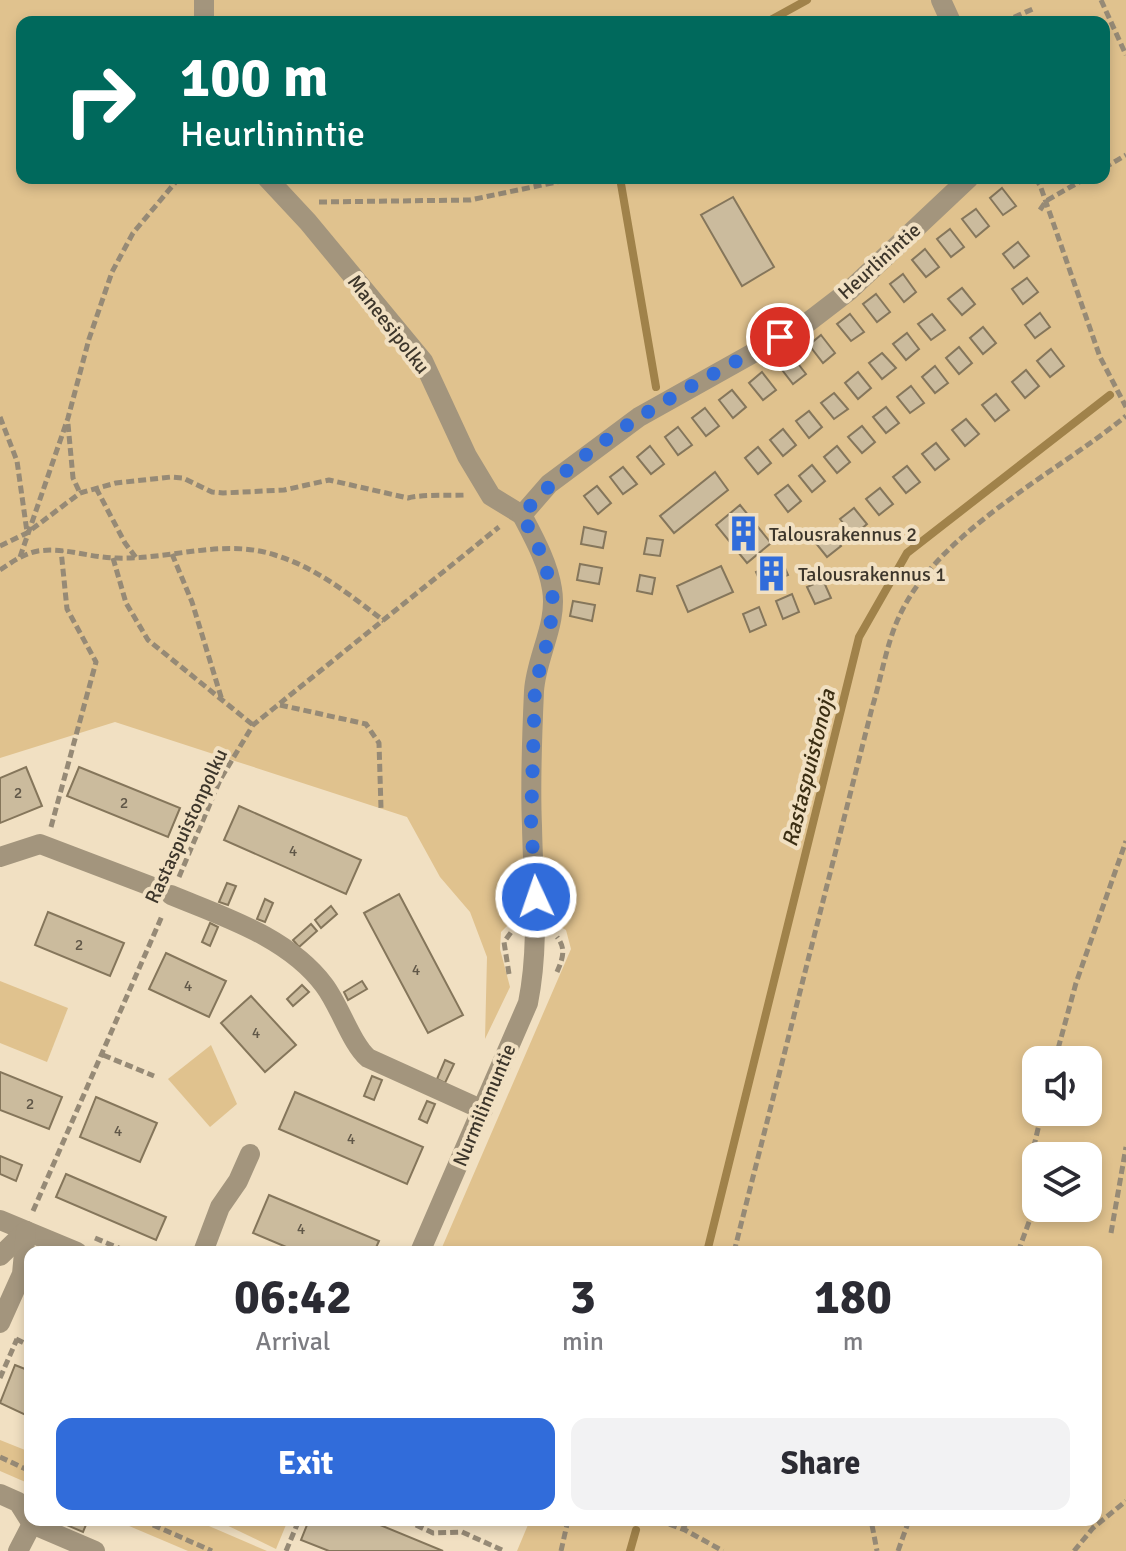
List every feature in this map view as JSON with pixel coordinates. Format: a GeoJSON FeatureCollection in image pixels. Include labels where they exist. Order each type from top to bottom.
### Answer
{"type":"FeatureCollection","features":[{"type":"Feature","properties":{"kind":"street","name":"Maneesipolku"},"geometry":{"type":"LineString","coordinates":[[273,184],[423,361],[467,456],[491,496],[522,515]]}},
{"type":"Feature","properties":{"kind":"street","name":"Heurlinintie"},"geometry":{"type":"LineString","coordinates":[[522,515],[549,484],[639,417],[807,323],[850,290],[963,184]]}},
{"type":"Feature","properties":{"kind":"street","name":"Nurmilinnuntie"},"geometry":{"type":"LineString","coordinates":[[423,1246],[528,1003],[535,955],[537,921],[531,824],[535,686],[550,632],[553,590],[538,546],[522,515]]}},
{"type":"Feature","properties":{"kind":"street"},"geometry":{"type":"LineString","coordinates":[[0,857],[40,844],[256,930],[288,951],[321,980],[339,1006],[358,1049],[368,1058],[483,1110]]}},
{"type":"Feature","properties":{"kind":"street"},"geometry":{"type":"LineString","coordinates":[[205,1246],[220,1207],[238,1181],[250,1154]]}},
{"type":"Feature","properties":{"kind":"street"},"geometry":{"type":"LineString","coordinates":[[0,1220],[30,1221],[68,1246]]}},
{"type":"Feature","properties":{"kind":"street"},"geometry":{"type":"LineString","coordinates":[[0,1256],[30,1221]]}},
{"type":"Feature","properties":{"kind":"street"},"geometry":{"type":"LineString","coordinates":[[26,1246],[30,1221]]}},
{"type":"Feature","properties":{"kind":"street"},"geometry":{"type":"LineString","coordinates":[[0,1323],[22,1274],[24,1261]]}},
{"type":"Feature","properties":{"kind":"street"},"geometry":{"type":"LineString","coordinates":[[0,1494],[18,1502],[24,1511]]}},
{"type":"Feature","properties":{"kind":"street"},"geometry":{"type":"LineString","coordinates":[[18,1551],[31,1526]]}},
{"type":"Feature","properties":{"kind":"street"},"geometry":{"type":"LineString","coordinates":[[37,1526],[95,1551]]}},
{"type":"Feature","properties":{"kind":"path"},"geometry":{"type":"LineString","coordinates":[[1017,16],[1035,8]]}},
{"type":"Feature","properties":{"kind":"path"},"geometry":{"type":"LineString","coordinates":[[1110,20],[1126,55]]}},
{"type":"Feature","properties":{"kind":"path"},"geometry":{"type":"LineString","coordinates":[[20,557],[68,418],[89,339],[112,272],[133,233],[174,184]]}},
{"type":"Feature","properties":{"kind":"path"},"geometry":{"type":"LineString","coordinates":[[290,203],[470,200],[547,184]]}},
{"type":"Feature","properties":{"kind":"path"},"geometry":{"type":"LineString","coordinates":[[1038,184],[1100,357],[1126,407]]}},
{"type":"Feature","properties":{"kind":"path"},"geometry":{"type":"LineString","coordinates":[[1040,210],[1046,201],[1076,184]]}},
{"type":"Feature","properties":{"kind":"path"},"geometry":{"type":"LineString","coordinates":[[736,1246],[872,708],[899,618],[935,562],[977,523],[1087,448],[1126,416]]}},
{"type":"Feature","properties":{"kind":"path"},"geometry":{"type":"LineString","coordinates":[[0,417],[17,461],[27,533]]}},
{"type":"Feature","properties":{"kind":"path"},"geometry":{"type":"LineString","coordinates":[[68,418],[73,478],[80,493]]}},
{"type":"Feature","properties":{"kind":"path"},"geometry":{"type":"LineString","coordinates":[[0,546],[27,533],[80,493],[171,477],[183,478],[212,492],[223,493],[284,490],[329,480],[408,498],[421,495],[436,498],[491,496]]}},
{"type":"Feature","properties":{"kind":"path"},"geometry":{"type":"LineString","coordinates":[[96,488],[137,559]]}},
{"type":"Feature","properties":{"kind":"path","name":"Rastaspuistonpolku"},"geometry":{"type":"LineString","coordinates":[[30,1221],[102,1055],[162,891],[220,780],[253,725],[384,621],[489,532],[522,515]]}},
{"type":"Feature","properties":{"kind":"path"},"geometry":{"type":"LineString","coordinates":[[0,570],[20,557],[38,551],[61,550],[137,559],[198,549],[272,554],[331,581],[384,621]]}},
{"type":"Feature","properties":{"kind":"path"},"geometry":{"type":"LineString","coordinates":[[45,846],[96,662],[67,609],[61,550]]}},
{"type":"Feature","properties":{"kind":"path"},"geometry":{"type":"LineString","coordinates":[[172,554],[192,602],[222,700]]}},
{"type":"Feature","properties":{"kind":"path"},"geometry":{"type":"LineString","coordinates":[[113,558],[126,603],[148,640],[253,725]]}},
{"type":"Feature","properties":{"kind":"path"},"geometry":{"type":"LineString","coordinates":[[279,705],[366,724],[379,743],[381,808]]}},
{"type":"Feature","properties":{"kind":"path"},"geometry":{"type":"LineString","coordinates":[[1059,1046],[1076,983],[1126,841]]}},
{"type":"Feature","properties":{"kind":"path"},"geometry":{"type":"LineString","coordinates":[[102,1055],[154,1076]]}},
{"type":"Feature","properties":{"kind":"path"},"geometry":{"type":"LineString","coordinates":[[1020,1246],[1036,1203],[1033,1150],[1039,1126]]}},
{"type":"Feature","properties":{"kind":"path"},"geometry":{"type":"LineString","coordinates":[[1111,1233],[1126,1147]]}},
{"type":"Feature","properties":{"kind":"path"},"geometry":{"type":"LineString","coordinates":[[16,1339],[24,1343]]}},
{"type":"Feature","properties":{"kind":"path"},"geometry":{"type":"LineString","coordinates":[[0,1457],[24,1468]]}},
{"type":"Feature","properties":{"kind":"path"},"geometry":{"type":"LineString","coordinates":[[1102,1521],[1126,1501]]}},
{"type":"Feature","properties":{"kind":"path"},"geometry":{"type":"LineString","coordinates":[[156,1526],[212,1551]]}},
{"type":"Feature","properties":{"kind":"path"},"geometry":{"type":"LineString","coordinates":[[286,1551],[296,1526]]}},
{"type":"Feature","properties":{"kind":"path"},"geometry":{"type":"LineString","coordinates":[[418,1526],[433,1533],[462,1532],[502,1550]]}},
{"type":"Feature","properties":{"kind":"path"},"geometry":{"type":"LineString","coordinates":[[561,1551],[567,1526]]}},
{"type":"Feature","properties":{"kind":"path"},"geometry":{"type":"LineString","coordinates":[[674,1526],[723,1551]]}},
{"type":"Feature","properties":{"kind":"path"},"geometry":{"type":"LineString","coordinates":[[685,1526],[685,1530]]}},
{"type":"Feature","properties":{"kind":"path"},"geometry":{"type":"LineString","coordinates":[[872,1526],[877,1551]]}},
{"type":"Feature","properties":{"kind":"path"},"geometry":{"type":"LineString","coordinates":[[898,1551],[907,1526]]}},
{"type":"Feature","properties":{"kind":"path"},"geometry":{"type":"LineString","coordinates":[[1074,1551],[1095,1526]]}},
{"type":"Feature","properties":{"kind":"shaded area"},"geometry":{"type":"Polygon","coordinates":[[[0,0],[1126,0],[1126,1551],[517,1551],[527,1526],[1102,1526],[1102,1246],[443,1246],[571,949],[566,930],[543,917],[514,919],[501,932],[500,949],[510,987],[485,1039],[487,957],[470,912],[440,877],[407,817],[115,722],[0,758],[0,0]]]}},
{"type":"Feature","properties":{"kind":"shaded area"},"geometry":{"type":"Polygon","coordinates":[[[0,981],[68,1008],[47,1062],[0,1043],[0,981]]]}},
{"type":"Feature","properties":{"kind":"shaded area"},"geometry":{"type":"Polygon","coordinates":[[[211,1045],[237,1104],[210,1127],[168,1079],[211,1045]]]}},
{"type":"Feature","properties":{"kind":"shaded area"},"geometry":{"type":"Polygon","coordinates":[[[0,1440],[24,1450],[24,1481],[0,1471],[0,1440]]]}},
{"type":"Feature","properties":{"kind":"shaded area"},"geometry":{"type":"Polygon","coordinates":[[[129,1526],[209,1526],[267,1551],[188,1551],[129,1526]]]}},
{"type":"Feature","properties":{"kind":"shaded area"},"geometry":{"type":"Polygon","coordinates":[[[228,1526],[286,1526],[276,1549],[228,1526]]]}},
{"type":"Feature","properties":{"kind":"building"},"geometry":{"type":"Polygon","coordinates":[[[1002,188],[1016,206],[1003,215],[990,198],[1002,188]]]}},
{"type":"Feature","properties":{"kind":"building"},"geometry":{"type":"Polygon","coordinates":[[[733,197],[774,267],[742,286],[701,215],[733,197]]]}},
{"type":"Feature","properties":{"kind":"building"},"geometry":{"type":"Polygon","coordinates":[[[976,209],[989,226],[976,237],[962,219],[976,209]]]}},
{"type":"Feature","properties":{"kind":"building"},"geometry":{"type":"Polygon","coordinates":[[[950,229],[964,247],[951,257],[937,239],[950,229]]]}},
{"type":"Feature","properties":{"kind":"building"},"geometry":{"type":"Polygon","coordinates":[[[1018,242],[1029,256],[1014,268],[1003,254],[1018,242]]]}},
{"type":"Feature","properties":{"kind":"building"},"geometry":{"type":"Polygon","coordinates":[[[925,249],[939,267],[926,277],[912,260],[925,249]]]}},
{"type":"Feature","properties":{"kind":"building"},"geometry":{"type":"Polygon","coordinates":[[[903,274],[916,292],[904,302],[890,284],[903,274]]]}},
{"type":"Feature","properties":{"kind":"building"},"geometry":{"type":"Polygon","coordinates":[[[1027,278],[1038,292],[1023,304],[1012,289],[1027,278]]]}},
{"type":"Feature","properties":{"kind":"building"},"geometry":{"type":"Polygon","coordinates":[[[962,288],[975,304],[962,315],[948,299],[962,288]]]}},
{"type":"Feature","properties":{"kind":"building"},"geometry":{"type":"Polygon","coordinates":[[[876,294],[890,312],[877,322],[863,304],[876,294]]]}},
{"type":"Feature","properties":{"kind":"building"},"geometry":{"type":"Polygon","coordinates":[[[1040,313],[1050,327],[1035,338],[1025,325],[1040,313]]]}},
{"type":"Feature","properties":{"kind":"building"},"geometry":{"type":"Polygon","coordinates":[[[850,314],[864,332],[851,341],[837,324],[850,314]]]}},
{"type":"Feature","properties":{"kind":"building"},"geometry":{"type":"Polygon","coordinates":[[[932,314],[945,330],[931,340],[918,324],[932,314]]]}},
{"type":"Feature","properties":{"kind":"building"},"geometry":{"type":"Polygon","coordinates":[[[983,327],[996,343],[983,354],[970,338],[983,327]]]}},
{"type":"Feature","properties":{"kind":"building"},"geometry":{"type":"Polygon","coordinates":[[[907,333],[919,349],[906,360],[893,344],[907,333]]]}},
{"type":"Feature","properties":{"kind":"building"},"geometry":{"type":"Polygon","coordinates":[[[821,335],[835,353],[823,363],[809,345],[821,335]]]}},
{"type":"Feature","properties":{"kind":"building"},"geometry":{"type":"Polygon","coordinates":[[[959,347],[972,363],[959,374],[946,358],[959,347]]]}},
{"type":"Feature","properties":{"kind":"building"},"geometry":{"type":"Polygon","coordinates":[[[1051,349],[1064,366],[1050,377],[1037,361],[1051,349]]]}},
{"type":"Feature","properties":{"kind":"building"},"geometry":{"type":"Polygon","coordinates":[[[882,353],[896,368],[882,379],[869,363],[882,353]]]}},
{"type":"Feature","properties":{"kind":"building"},"geometry":{"type":"Polygon","coordinates":[[[792,356],[806,374],[793,384],[779,366],[792,356]]]}},
{"type":"Feature","properties":{"kind":"building"},"geometry":{"type":"Polygon","coordinates":[[[935,366],[948,383],[935,393],[922,377],[935,366]]]}},
{"type":"Feature","properties":{"kind":"building"},"geometry":{"type":"Polygon","coordinates":[[[1026,370],[1039,386],[1025,398],[1012,382],[1026,370]]]}},
{"type":"Feature","properties":{"kind":"building"},"geometry":{"type":"Polygon","coordinates":[[[762,372],[776,390],[763,400],[749,383],[762,372]]]}},
{"type":"Feature","properties":{"kind":"building"},"geometry":{"type":"Polygon","coordinates":[[[858,372],[871,388],[858,399],[845,383],[858,372]]]}},
{"type":"Feature","properties":{"kind":"building"},"geometry":{"type":"Polygon","coordinates":[[[911,386],[924,403],[910,413],[897,397],[911,386]]]}},
{"type":"Feature","properties":{"kind":"building"},"geometry":{"type":"Polygon","coordinates":[[[732,390],[746,407],[733,418],[719,400],[732,390]]]}},
{"type":"Feature","properties":{"kind":"building"},"geometry":{"type":"Polygon","coordinates":[[[834,393],[848,409],[834,419],[821,403],[834,393]]]}},
{"type":"Feature","properties":{"kind":"building"},"geometry":{"type":"Polygon","coordinates":[[[996,394],[1009,410],[995,421],[982,405],[996,394]]]}},
{"type":"Feature","properties":{"kind":"building"},"geometry":{"type":"Polygon","coordinates":[[[886,407],[899,423],[886,433],[873,417],[886,407]]]}},
{"type":"Feature","properties":{"kind":"building"},"geometry":{"type":"Polygon","coordinates":[[[705,408],[719,426],[706,436],[692,418],[705,408]]]}},
{"type":"Feature","properties":{"kind":"building"},"geometry":{"type":"Polygon","coordinates":[[[809,411],[822,427],[809,438],[796,421],[809,411]]]}},
{"type":"Feature","properties":{"kind":"building"},"geometry":{"type":"Polygon","coordinates":[[[966,419],[979,434],[965,446],[952,430],[966,419]]]}},
{"type":"Feature","properties":{"kind":"building"},"geometry":{"type":"Polygon","coordinates":[[[862,426],[875,442],[862,453],[848,437],[862,426]]]}},
{"type":"Feature","properties":{"kind":"building"},"geometry":{"type":"Polygon","coordinates":[[[678,427],[692,445],[678,455],[665,437],[678,427]]]}},
{"type":"Feature","properties":{"kind":"building"},"geometry":{"type":"Polygon","coordinates":[[[783,429],[796,445],[783,456],[770,440],[783,429]]]}},
{"type":"Feature","properties":{"kind":"building"},"geometry":{"type":"Polygon","coordinates":[[[936,443],[949,459],[935,470],[922,454],[936,443]]]}},
{"type":"Feature","properties":{"kind":"building"},"geometry":{"type":"Polygon","coordinates":[[[650,446],[664,464],[651,474],[637,457],[650,446]]]}},
{"type":"Feature","properties":{"kind":"building"},"geometry":{"type":"Polygon","coordinates":[[[837,446],[850,462],[837,473],[824,457],[837,446]]]}},
{"type":"Feature","properties":{"kind":"building"},"geometry":{"type":"Polygon","coordinates":[[[758,447],[771,463],[758,474],[745,458],[758,447]]]}},
{"type":"Feature","properties":{"kind":"building"},"geometry":{"type":"Polygon","coordinates":[[[812,465],[825,481],[812,492],[799,476],[812,465]]]}},
{"type":"Feature","properties":{"kind":"building"},"geometry":{"type":"Polygon","coordinates":[[[907,466],[920,482],[906,493],[893,477],[907,466]]]}},
{"type":"Feature","properties":{"kind":"building"},"geometry":{"type":"Polygon","coordinates":[[[623,467],[637,484],[623,494],[610,477],[623,467]]]}},
{"type":"Feature","properties":{"kind":"building"},"geometry":{"type":"Polygon","coordinates":[[[715,472],[728,490],[674,533],[660,516],[715,472]]]}},
{"type":"Feature","properties":{"kind":"building"},"geometry":{"type":"Polygon","coordinates":[[[788,485],[801,501],[788,512],[775,495],[788,485]]]}},
{"type":"Feature","properties":{"kind":"building"},"geometry":{"type":"Polygon","coordinates":[[[597,486],[611,503],[598,514],[584,496],[597,486]]]}},
{"type":"Feature","properties":{"kind":"building"},"geometry":{"type":"Polygon","coordinates":[[[880,488],[893,504],[879,515],[866,499],[880,488]]]}},
{"type":"Feature","properties":{"kind":"building","name":"Talousrakennus 2"},"geometry":{"type":"Polygon","coordinates":[[[740,505],[771,543],[747,563],[716,525],[740,505]]]}},
{"type":"Feature","properties":{"kind":"building"},"geometry":{"type":"Polygon","coordinates":[[[854,508],[867,524],[853,536],[840,519],[854,508]]]}},
{"type":"Feature","properties":{"kind":"building"},"geometry":{"type":"Polygon","coordinates":[[[584,527],[606,532],[603,548],[581,544],[584,527]]]}},
{"type":"Feature","properties":{"kind":"building"},"geometry":{"type":"Polygon","coordinates":[[[828,529],[841,546],[827,557],[814,541],[828,529]]]}},
{"type":"Feature","properties":{"kind":"building"},"geometry":{"type":"Polygon","coordinates":[[[647,538],[663,540],[660,556],[644,554],[647,538]]]}},
{"type":"Feature","properties":{"kind":"building","name":"Talousrakennus 1"},"geometry":{"type":"Polygon","coordinates":[[[782,561],[788,575],[762,586],[756,572],[782,561]]]}},
{"type":"Feature","properties":{"kind":"building"},"geometry":{"type":"Polygon","coordinates":[[[580,564],[602,568],[599,584],[577,580],[580,564]]]}},
{"type":"Feature","properties":{"kind":"building"},"geometry":{"type":"Polygon","coordinates":[[[721,566],[733,592],[688,612],[677,586],[721,566]]]}},
{"type":"Feature","properties":{"kind":"building"},"geometry":{"type":"Polygon","coordinates":[[[640,575],[655,578],[652,594],[637,591],[640,575]]]}},
{"type":"Feature","properties":{"kind":"building"},"geometry":{"type":"Polygon","coordinates":[[[823,580],[831,598],[815,604],[807,587],[823,580]]]}},
{"type":"Feature","properties":{"kind":"building"},"geometry":{"type":"Polygon","coordinates":[[[792,594],[799,612],[783,619],[776,601],[792,594]]]}},
{"type":"Feature","properties":{"kind":"building"},"geometry":{"type":"Polygon","coordinates":[[[573,601],[595,605],[592,621],[570,616],[573,601]]]}},
{"type":"Feature","properties":{"kind":"building"},"geometry":{"type":"Polygon","coordinates":[[[759,607],[766,625],[750,632],[743,614],[759,607]]]}},
{"type":"Feature","properties":{"kind":"building"},"geometry":{"type":"Polygon","coordinates":[[[26,767],[42,806],[0,823],[0,778],[26,767]]]}},
{"type":"Feature","properties":{"kind":"building"},"geometry":{"type":"Polygon","coordinates":[[[79,767],[180,808],[168,837],[67,796],[79,767]]]}},
{"type":"Feature","properties":{"kind":"building"},"geometry":{"type":"Polygon","coordinates":[[[239,806],[361,860],[346,894],[224,840],[239,806]]]}},
{"type":"Feature","properties":{"kind":"building"},"geometry":{"type":"Polygon","coordinates":[[[227,883],[236,886],[228,905],[219,902],[227,883]]]}},
{"type":"Feature","properties":{"kind":"building"},"geometry":{"type":"Polygon","coordinates":[[[399,894],[463,1015],[428,1033],[364,913],[399,894]]]}},
{"type":"Feature","properties":{"kind":"building"},"geometry":{"type":"Polygon","coordinates":[[[265,899],[273,903],[265,922],[257,919],[265,899]]]}},
{"type":"Feature","properties":{"kind":"building"},"geometry":{"type":"Polygon","coordinates":[[[331,906],[337,914],[321,928],[315,920],[331,906]]]}},
{"type":"Feature","properties":{"kind":"building"},"geometry":{"type":"Polygon","coordinates":[[[48,912],[124,943],[110,976],[35,945],[48,912]]]}},
{"type":"Feature","properties":{"kind":"building"},"geometry":{"type":"Polygon","coordinates":[[[210,923],[218,927],[210,946],[202,942],[210,923]]]}},
{"type":"Feature","properties":{"kind":"building"},"geometry":{"type":"Polygon","coordinates":[[[311,924],[317,931],[299,947],[293,940],[311,924]]]}},
{"type":"Feature","properties":{"kind":"building"},"geometry":{"type":"Polygon","coordinates":[[[166,953],[226,981],[209,1017],[149,989],[166,953]]]}},
{"type":"Feature","properties":{"kind":"building"},"geometry":{"type":"Polygon","coordinates":[[[362,981],[367,989],[348,1000],[344,992],[362,981]]]}},
{"type":"Feature","properties":{"kind":"building"},"geometry":{"type":"Polygon","coordinates":[[[302,985],[309,992],[293,1006],[287,999],[302,985]]]}},
{"type":"Feature","properties":{"kind":"building"},"geometry":{"type":"Polygon","coordinates":[[[251,996],[296,1045],[265,1072],[221,1023],[251,996]]]}},
{"type":"Feature","properties":{"kind":"building"},"geometry":{"type":"Polygon","coordinates":[[[445,1060],[454,1064],[445,1083],[437,1079],[445,1060]]]}},
{"type":"Feature","properties":{"kind":"building"},"geometry":{"type":"Polygon","coordinates":[[[0,1072],[62,1097],[49,1129],[0,1110],[0,1072]]]}},
{"type":"Feature","properties":{"kind":"building"},"geometry":{"type":"Polygon","coordinates":[[[372,1076],[382,1080],[374,1100],[364,1096],[372,1076]]]}},
{"type":"Feature","properties":{"kind":"building"},"geometry":{"type":"Polygon","coordinates":[[[295,1092],[423,1147],[407,1184],[279,1129],[295,1092]]]}},
{"type":"Feature","properties":{"kind":"building"},"geometry":{"type":"Polygon","coordinates":[[[96,1097],[157,1123],[140,1162],[80,1137],[96,1097]]]}},
{"type":"Feature","properties":{"kind":"building"},"geometry":{"type":"Polygon","coordinates":[[[427,1101],[435,1104],[427,1123],[419,1119],[427,1101]]]}},
{"type":"Feature","properties":{"kind":"building"},"geometry":{"type":"Polygon","coordinates":[[[0,1156],[22,1165],[16,1181],[0,1174],[0,1156]]]}},
{"type":"Feature","properties":{"kind":"building"},"geometry":{"type":"Polygon","coordinates":[[[66,1174],[166,1217],[156,1240],[56,1197],[66,1174]]]}},
{"type":"Feature","properties":{"kind":"building"},"geometry":{"type":"Polygon","coordinates":[[[269,1195],[379,1241],[377,1246],[284,1246],[253,1233],[269,1195]]]}},
{"type":"Feature","properties":{"kind":"building"},"geometry":{"type":"Polygon","coordinates":[[[15,1365],[24,1369],[24,1414],[0,1403],[15,1365]]]}},
{"type":"Feature","properties":{"kind":"building"},"geometry":{"type":"Polygon","coordinates":[[[69,1526],[86,1526],[83,1532],[69,1526]]]}},
{"type":"Feature","properties":{"kind":"building"},"geometry":{"type":"Polygon","coordinates":[[[307,1526],[383,1526],[443,1551],[329,1551],[301,1540],[307,1526]]]}},
{"type":"Feature","properties":{"kind":"waterway"},"geometry":{"type":"LineString","coordinates":[[778,16],[807,0]]}},
{"type":"Feature","properties":{"kind":"waterway"},"geometry":{"type":"LineString","coordinates":[[621,184],[656,387]]}},
{"type":"Feature","properties":{"kind":"waterway","name":"Rastaspuistonoja"},"geometry":{"type":"LineString","coordinates":[[708,1246],[859,637],[907,553],[1110,395]]}},
{"type":"Feature","properties":{"kind":"waterway","name":"Rastaspuistonoja"},"geometry":{"type":"LineString","coordinates":[[630,1551],[636,1530]]}},
{"type":"Feature","properties":{"kind":"place","name":"Talousrakennus 2"},"geometry":{"type":"Point","coordinates":[743,534]}},
{"type":"Feature","properties":{"kind":"place","name":"Talousrakennus 1"},"geometry":{"type":"Point","coordinates":[772,574]}},
{"type":"Feature","properties":{"kind":"route"},"geometry":{"type":"LineString","coordinates":[[536,897],[531,824],[535,686],[550,632],[553,590],[538,546],[522,515],[549,484],[639,417],[780,337]]}}]}
